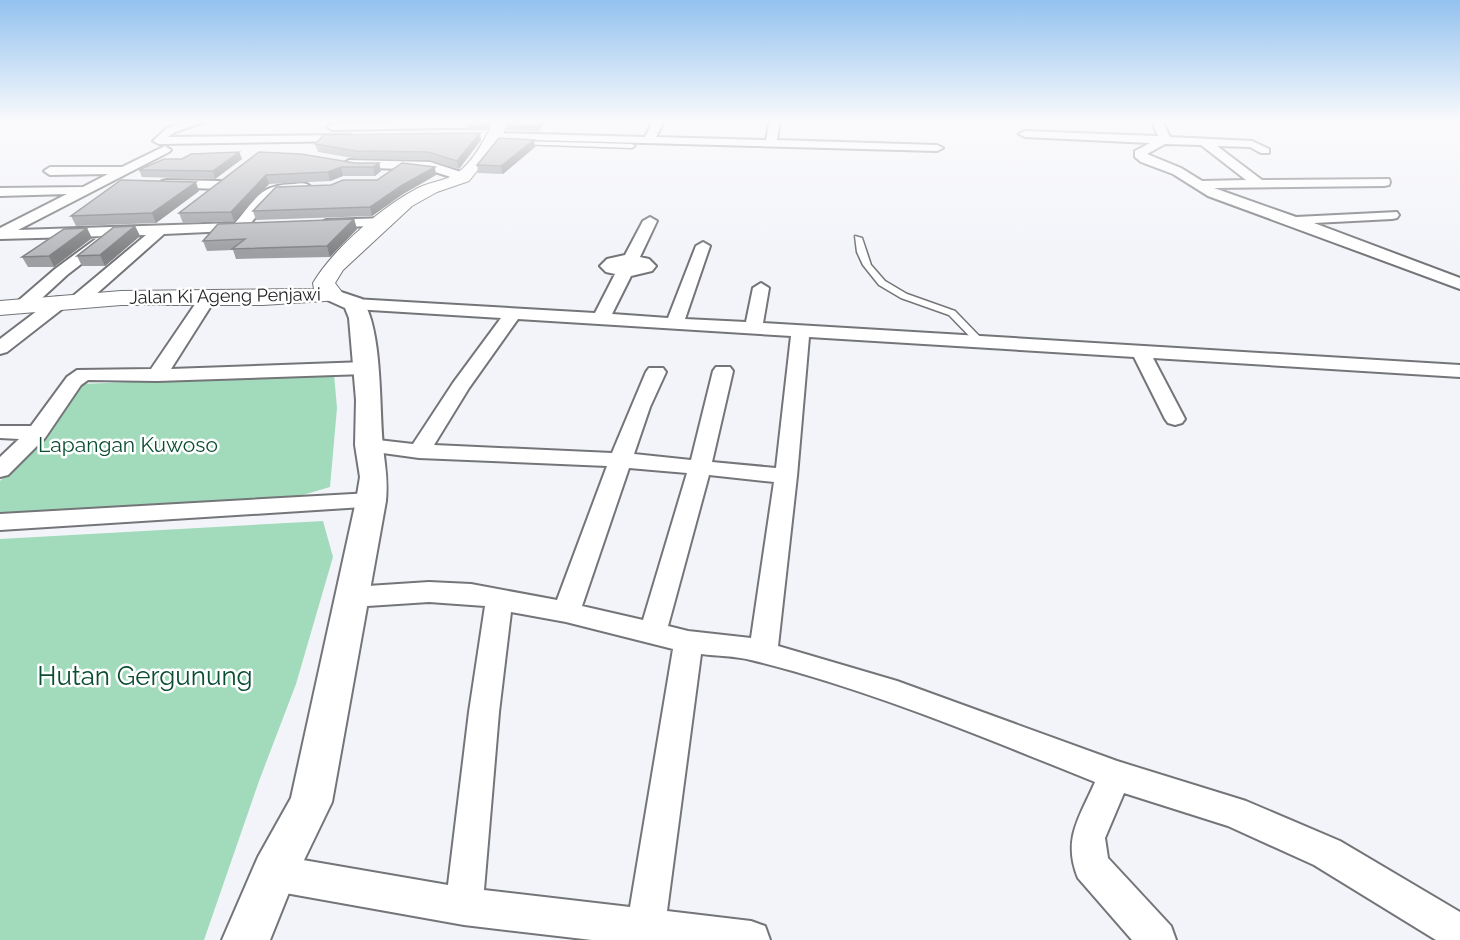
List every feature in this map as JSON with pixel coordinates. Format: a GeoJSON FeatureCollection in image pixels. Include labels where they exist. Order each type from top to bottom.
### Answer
{"type":"FeatureCollection","features":[{"type":"Feature","properties":{"kind":"main road","name":"Jalan Ki Ageng Penjawi"},"geometry":{"type":"LineString","coordinates":[[343,299],[326,290],[324,284],[333,266],[415,196],[463,177],[472,165]]}},
{"type":"Feature","properties":{"kind":"main road","name":"Jalan Ki Ageng Penjawi"},"geometry":{"type":"LineString","coordinates":[[0,308],[69,301],[208,298],[343,299]]}},
{"type":"Feature","properties":{"kind":"street"},"geometry":{"type":"LineString","coordinates":[[0,235],[133,165]]}},
{"type":"Feature","properties":{"kind":"street"},"geometry":{"type":"LineString","coordinates":[[357,165],[437,167],[463,177]]}},
{"type":"Feature","properties":{"kind":"street"},"geometry":{"type":"LineString","coordinates":[[341,175],[386,177],[401,165]]}},
{"type":"Feature","properties":{"kind":"street"},"geometry":{"type":"LineString","coordinates":[[1161,165],[1177,171],[1223,197],[1292,220],[1460,284]]}},
{"type":"Feature","properties":{"kind":"street"},"geometry":{"type":"LineString","coordinates":[[1235,165],[1260,184]]}},
{"type":"Feature","properties":{"kind":"street"},"geometry":{"type":"LineString","coordinates":[[50,171],[125,170]]}},
{"type":"Feature","properties":{"kind":"street"},"geometry":{"type":"LineString","coordinates":[[203,198],[235,173]]}},
{"type":"Feature","properties":{"kind":"street"},"geometry":{"type":"LineString","coordinates":[[239,227],[270,191],[311,182]]}},
{"type":"Feature","properties":{"kind":"street"},"geometry":{"type":"LineString","coordinates":[[1198,184],[1384,182]]}},
{"type":"Feature","properties":{"kind":"street"},"geometry":{"type":"LineString","coordinates":[[99,183],[132,183]]}},
{"type":"Feature","properties":{"kind":"street"},"geometry":{"type":"LineString","coordinates":[[154,184],[220,185]]}},
{"type":"Feature","properties":{"kind":"street"},"geometry":{"type":"LineString","coordinates":[[0,192],[85,190]]}},
{"type":"Feature","properties":{"kind":"street"},"geometry":{"type":"LineString","coordinates":[[1292,220],[1392,215]]}},
{"type":"Feature","properties":{"kind":"street"},"geometry":{"type":"LineString","coordinates":[[0,348],[69,301],[177,217]]}},
{"type":"Feature","properties":{"kind":"street"},"geometry":{"type":"LineString","coordinates":[[601,319],[650,221]]}},
{"type":"Feature","properties":{"kind":"street"},"geometry":{"type":"LineString","coordinates":[[315,224],[385,222]]}},
{"type":"Feature","properties":{"kind":"street"},"geometry":{"type":"LineString","coordinates":[[0,235],[260,226]]}},
{"type":"Feature","properties":{"kind":"street"},"geometry":{"type":"LineString","coordinates":[[24,305],[61,272],[113,232]]}},
{"type":"Feature","properties":{"kind":"street"},"geometry":{"type":"LineString","coordinates":[[675,323],[703,246]]}},
{"type":"Feature","properties":{"kind":"street"},"geometry":{"type":"LineString","coordinates":[[753,329],[761,288]]}},
{"type":"Feature","properties":{"kind":"street"},"geometry":{"type":"LineString","coordinates":[[157,375],[208,298]]}},
{"type":"Feature","properties":{"kind":"street"},"geometry":{"type":"LineString","coordinates":[[343,299],[753,329],[1460,371]]}},
{"type":"Feature","properties":{"kind":"street"},"geometry":{"type":"LineString","coordinates":[[246,940],[274,873],[311,802],[371,501],[374,477],[369,445],[369,400],[360,318],[343,299]]}},
{"type":"Feature","properties":{"kind":"street"},"geometry":{"type":"LineString","coordinates":[[419,451],[460,387],[514,313]]}},
{"type":"Feature","properties":{"kind":"street"},"geometry":{"type":"LineString","coordinates":[[763,653],[786,476],[800,332]]}},
{"type":"Feature","properties":{"kind":"street"},"geometry":{"type":"LineString","coordinates":[[1141,351],[1175,419]]}},
{"type":"Feature","properties":{"kind":"street"},"geometry":{"type":"LineString","coordinates":[[0,470],[37,433],[56,404],[80,376],[92,373],[157,375],[365,368]]}},
{"type":"Feature","properties":{"kind":"street"},"geometry":{"type":"LineString","coordinates":[[653,632],[700,467],[723,371]]}},
{"type":"Feature","properties":{"kind":"street"},"geometry":{"type":"LineString","coordinates":[[566,612],[640,407],[656,372]]}},
{"type":"Feature","properties":{"kind":"street"},"geometry":{"type":"LineString","coordinates":[[0,432],[37,433]]}},
{"type":"Feature","properties":{"kind":"street"},"geometry":{"type":"LineString","coordinates":[[369,445],[419,451],[621,460],[786,476]]}},
{"type":"Feature","properties":{"kind":"street"},"geometry":{"type":"LineString","coordinates":[[0,522],[371,501]]}},
{"type":"Feature","properties":{"kind":"street"},"geometry":{"type":"LineString","coordinates":[[352,597],[429,592],[471,594],[566,612],[688,642],[763,653],[837,672],[973,719],[1115,775],[1234,812],[1327,853],[1460,933]]}},
{"type":"Feature","properties":{"kind":"street"},"geometry":{"type":"LineString","coordinates":[[465,906],[484,712],[499,600]]}},
{"type":"Feature","properties":{"kind":"street"},"geometry":{"type":"LineString","coordinates":[[645,933],[688,642]]}},
{"type":"Feature","properties":{"kind":"street"},"geometry":{"type":"LineString","coordinates":[[1115,775],[1088,838],[1091,866],[1157,940]]}},
{"type":"Feature","properties":{"kind":"street"},"geometry":{"type":"LineString","coordinates":[[274,873],[465,906],[645,933],[751,940]]}},
{"type":"Feature","properties":{"kind":"lane"},"geometry":{"type":"LineString","coordinates":[[858,238],[861,256],[868,270],[876,278],[914,300],[952,313],[981,343]]}},
{"type":"Feature","properties":{"kind":"green space","name":"Lapangan Kuwoso"},"geometry":{"type":"Polygon","coordinates":[[[334,374],[337,408],[330,487],[286,500],[0,514],[0,481],[41,437],[80,384],[334,374]]]}},
{"type":"Feature","properties":{"kind":"green space","name":"Hutan Gergunung"},"geometry":{"type":"Polygon","coordinates":[[[323,521],[333,557],[296,684],[259,781],[204,940],[0,940],[0,539],[323,521]]]}},
{"type":"Feature","properties":{"kind":"building"},"geometry":{"type":"Polygon","coordinates":[[[151,165],[221,165],[213,171],[139,170],[151,165]]]}},
{"type":"Feature","properties":{"kind":"building"},"geometry":{"type":"Polygon","coordinates":[[[242,165],[376,165],[373,167],[341,167],[328,172],[266,175],[231,212],[179,213],[242,165]]]}},
{"type":"Feature","properties":{"kind":"building"},"geometry":{"type":"Polygon","coordinates":[[[399,165],[435,167],[370,207],[253,211],[276,187],[331,185],[343,180],[377,180],[399,165]]]}},
{"type":"Feature","properties":{"kind":"building"},"geometry":{"type":"Polygon","coordinates":[[[121,180],[196,182],[152,213],[71,216],[121,180]]]}},
{"type":"Feature","properties":{"kind":"building"},"geometry":{"type":"Polygon","coordinates":[[[354,219],[327,246],[232,249],[245,239],[203,241],[218,224],[354,219]]]}},
{"type":"Feature","properties":{"kind":"building"},"geometry":{"type":"Polygon","coordinates":[[[135,226],[100,255],[77,256],[114,227],[135,226]]]}},
{"type":"Feature","properties":{"kind":"building"},"geometry":{"type":"Polygon","coordinates":[[[87,228],[49,256],[22,257],[64,229],[87,228]]]}}]}
